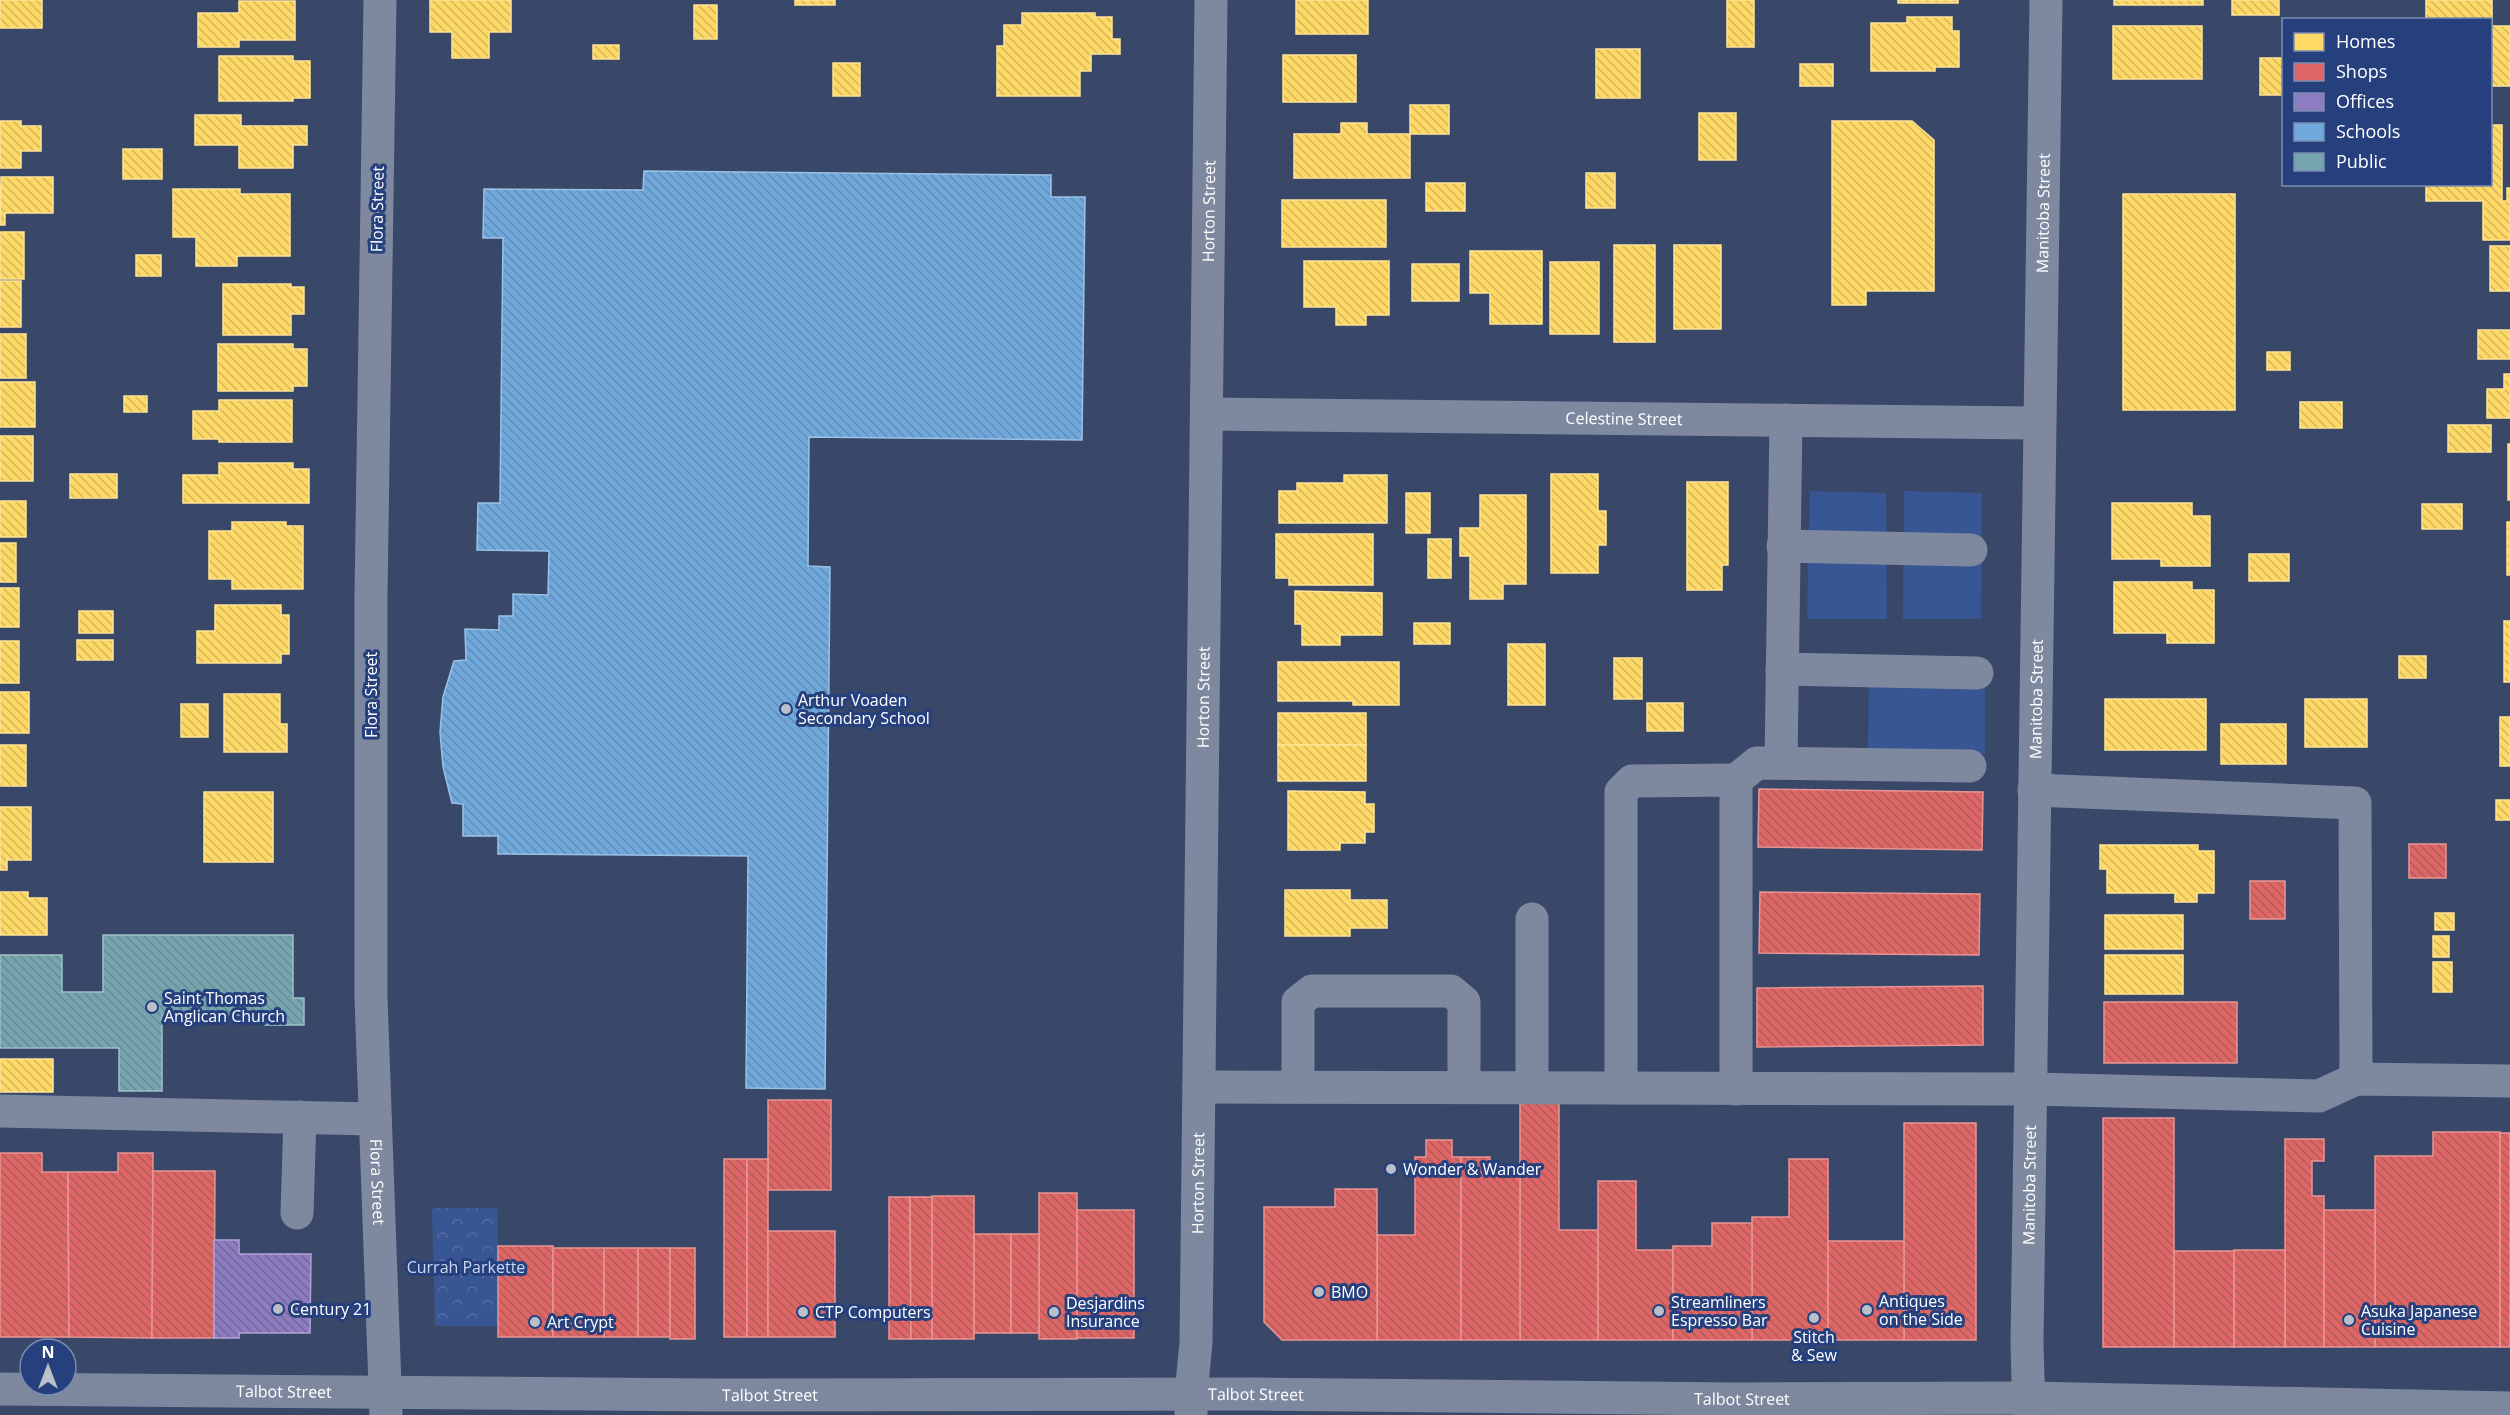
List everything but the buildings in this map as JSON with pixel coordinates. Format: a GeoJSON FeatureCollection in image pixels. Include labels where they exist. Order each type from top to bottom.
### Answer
{"type":"FeatureCollection","features":[{"type":"Feature","properties":{"kind":"main road","name":"Talbot Street"},"geometry":{"type":"LineString","coordinates":[[0,1389],[385,1403],[710,1395],[1297,1405],[2029,1406],[2470,1411],[2510,1408]]}},
{"type":"Feature","properties":{"kind":"street","name":"Flora Street"},"geometry":{"type":"LineString","coordinates":[[380,0],[371,595],[371,998],[385,1403]]}},
{"type":"Feature","properties":{"kind":"street","name":"Horton Street"},"geometry":{"type":"LineString","coordinates":[[1191,1404],[1196,1343],[1211,0]]}},
{"type":"Feature","properties":{"kind":"street","name":"Manitoba Street"},"geometry":{"type":"LineString","coordinates":[[2029,1406],[2027,1343],[2030,1089],[2046,0]]}},
{"type":"Feature","properties":{"kind":"street","name":"Celestine Street"},"geometry":{"type":"LineString","coordinates":[[1207,414],[2039,423]]}},
{"type":"Feature","properties":{"kind":"street"},"geometry":{"type":"LineString","coordinates":[[1780,763],[1786,420]]}},
{"type":"Feature","properties":{"kind":"street"},"geometry":{"type":"LineString","coordinates":[[1783,546],[1971,550]]}},
{"type":"Feature","properties":{"kind":"street"},"geometry":{"type":"LineString","coordinates":[[1782,669],[1977,673]]}},
{"type":"Feature","properties":{"kind":"street"},"geometry":{"type":"LineString","coordinates":[[1621,1088],[1621,792],[1632,782],[1736,780],[1756,763],[1970,766]]}},
{"type":"Feature","properties":{"kind":"street"},"geometry":{"type":"LineString","coordinates":[[1736,780],[1737,1089]]}},
{"type":"Feature","properties":{"kind":"street"},"geometry":{"type":"LineString","coordinates":[[2034,790],[2355,802],[2356,1078]]}},
{"type":"Feature","properties":{"kind":"street"},"geometry":{"type":"LineString","coordinates":[[1532,920],[1532,1087]]}},
{"type":"Feature","properties":{"kind":"street"},"geometry":{"type":"LineString","coordinates":[[1298,1087],[1298,1002],[1312,991],[1451,991],[1464,1002],[1464,1087]]}},
{"type":"Feature","properties":{"kind":"street"},"geometry":{"type":"LineString","coordinates":[[1199,1087],[2030,1089],[2319,1096],[2356,1078],[2510,1081]]}},
{"type":"Feature","properties":{"kind":"street"},"geometry":{"type":"LineString","coordinates":[[0,1112],[375,1119]]}},
{"type":"Feature","properties":{"kind":"street"},"geometry":{"type":"LineString","coordinates":[[297,1213],[300,1117]]}},
{"type":"Feature","properties":{"kind":"green space"},"geometry":{"type":"Polygon","coordinates":[[[1810,491],[1886,493],[1887,619],[1807,619],[1810,491]]]}},
{"type":"Feature","properties":{"kind":"green space"},"geometry":{"type":"Polygon","coordinates":[[[1904,491],[1982,493],[1981,619],[1903,619],[1904,491]]]}},
{"type":"Feature","properties":{"kind":"green space"},"geometry":{"type":"Polygon","coordinates":[[[1869,670],[1985,671],[1985,754],[1868,752],[1869,670]]]}},
{"type":"Feature","properties":{"kind":"green space","name":"Currah Parkette"},"geometry":{"type":"Polygon","coordinates":[[[432,1208],[497,1208],[499,1326],[435,1326],[432,1208]]]}},
{"type":"Feature","properties":{"kind":"place","name":"Arthur Voaden Secondary School"},"geometry":{"type":"Point","coordinates":[786,709]}},
{"type":"Feature","properties":{"kind":"place","name":"Saint Thomas Anglican Church"},"geometry":{"type":"Point","coordinates":[152,1007]}},
{"type":"Feature","properties":{"kind":"place","name":"Wonder & Wander"},"geometry":{"type":"Point","coordinates":[1391,1169]}},
{"type":"Feature","properties":{"kind":"place","name":"BMO"},"geometry":{"type":"Point","coordinates":[1319,1292]}},
{"type":"Feature","properties":{"kind":"place","name":"Century 21"},"geometry":{"type":"Point","coordinates":[278,1309]}},
{"type":"Feature","properties":{"kind":"place","name":"Antiques on the Side"},"geometry":{"type":"Point","coordinates":[1867,1310]}},
{"type":"Feature","properties":{"kind":"place","name":"Streamliners Espresso Bar"},"geometry":{"type":"Point","coordinates":[1659,1311]}},
{"type":"Feature","properties":{"kind":"place","name":"CTP Computers"},"geometry":{"type":"Point","coordinates":[803,1312]}},
{"type":"Feature","properties":{"kind":"place","name":"Desjardins Insurance"},"geometry":{"type":"Point","coordinates":[1054,1312]}},
{"type":"Feature","properties":{"kind":"place","name":"Stitch & Sew"},"geometry":{"type":"Point","coordinates":[1814,1318]}},
{"type":"Feature","properties":{"kind":"place","name":"Asuka Japanese Cuisine"},"geometry":{"type":"Point","coordinates":[2349,1320]}},
{"type":"Feature","properties":{"kind":"place","name":"Art Crypt"},"geometry":{"type":"Point","coordinates":[535,1322]}}]}
